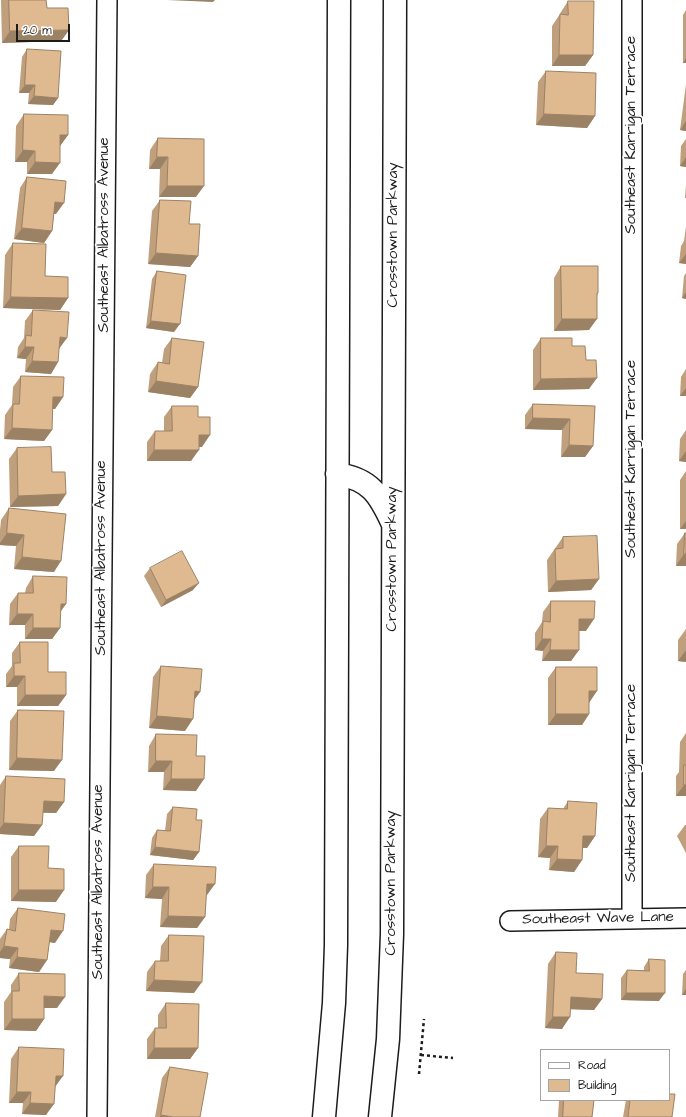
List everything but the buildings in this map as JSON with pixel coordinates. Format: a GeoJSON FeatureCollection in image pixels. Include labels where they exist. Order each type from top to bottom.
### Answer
{"type":"FeatureCollection","features":[{"type":"Feature","properties":{"kind":"main road"},"geometry":{"type":"LineString","coordinates":[[324,1117],[334,1003],[336,945],[339,0]]}},
{"type":"Feature","properties":{"kind":"main road","name":"Crosstown Parkway"},"geometry":{"type":"LineString","coordinates":[[380,1117],[391,981],[395,0]]}},
{"type":"Feature","properties":{"kind":"main road"},"geometry":{"type":"LineString","coordinates":[[338,474],[353,476],[367,483],[381,499],[393,524]]}},
{"type":"Feature","properties":{"kind":"main road"},"geometry":{"type":"LineString","coordinates":[[330,1059],[340,1117]]}},
{"type":"Feature","properties":{"kind":"street","name":"Southeast Albatross Avenue"},"geometry":{"type":"LineString","coordinates":[[97,1117],[107,0]]}},
{"type":"Feature","properties":{"kind":"street","name":"Southeast Karrigan Terrace"},"geometry":{"type":"LineString","coordinates":[[632,0],[632,918]]}},
{"type":"Feature","properties":{"kind":"street","name":"Southeast Wave Lane"},"geometry":{"type":"LineString","coordinates":[[510,921],[686,918]]}},
{"type":"Feature","properties":{"kind":"path"},"geometry":{"type":"LineString","coordinates":[[419,1074],[424,1019]]}},
{"type":"Feature","properties":{"kind":"path"},"geometry":{"type":"LineString","coordinates":[[421,1055],[453,1058]]}}]}
